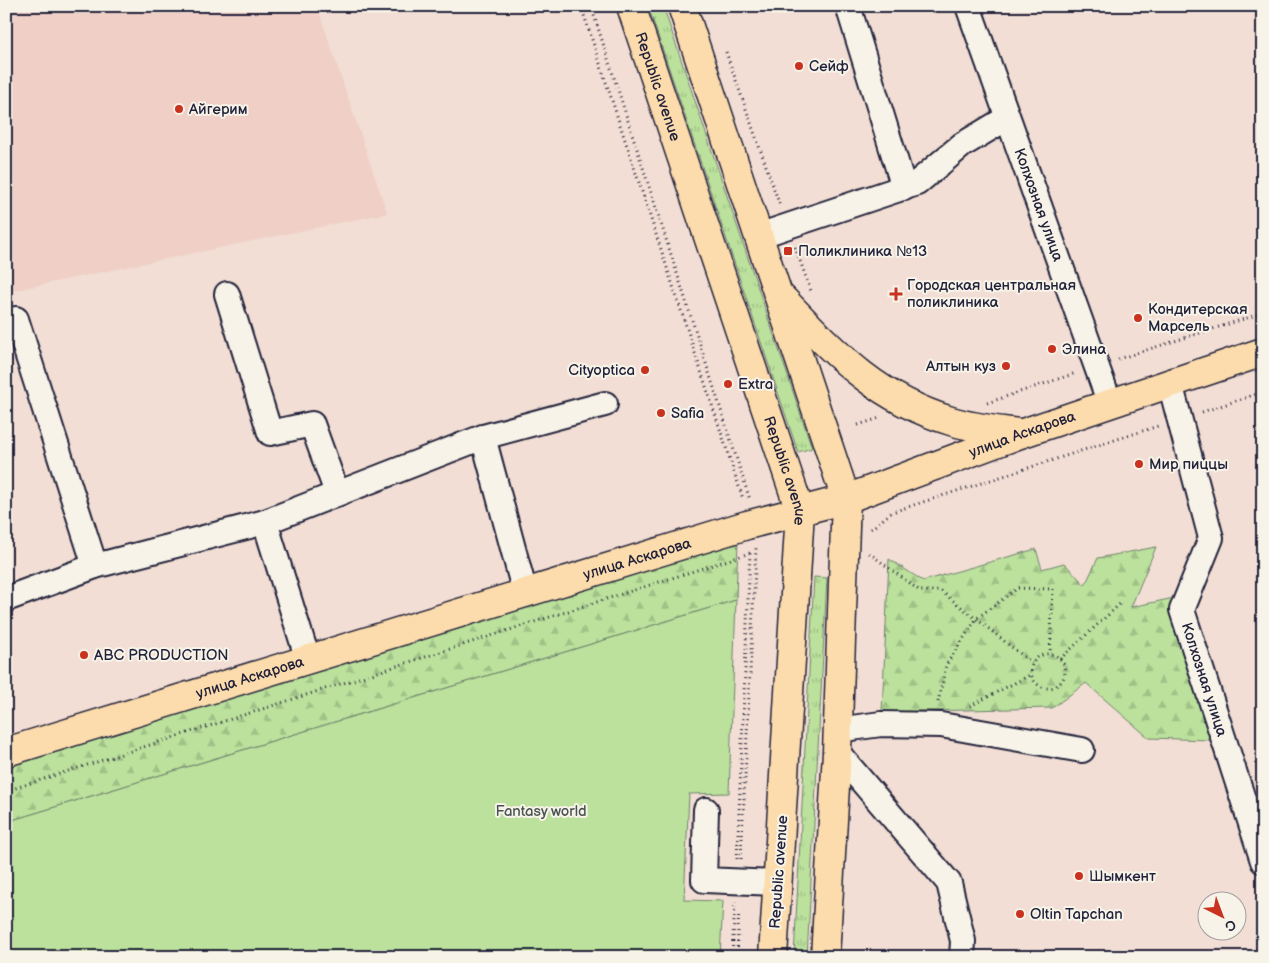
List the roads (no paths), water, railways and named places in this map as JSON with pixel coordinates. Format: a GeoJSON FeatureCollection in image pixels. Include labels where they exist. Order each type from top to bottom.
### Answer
{"type":"FeatureCollection","features":[{"type":"Feature","properties":{"kind":"main road","name":"Republic avenue"},"geometry":{"type":"LineString","coordinates":[[631,6],[800,511],[773,957]]}},
{"type":"Feature","properties":{"kind":"main road"},"geometry":{"type":"LineString","coordinates":[[682,6],[846,499],[837,741],[825,957]]}},
{"type":"Feature","properties":{"kind":"main road"},"geometry":{"type":"LineString","coordinates":[[777,293],[835,353],[868,381],[909,406],[953,422],[1020,434]]}},
{"type":"Feature","properties":{"kind":"main road","name":"улица Аскарова"},"geometry":{"type":"LineString","coordinates":[[6,752],[525,593],[846,499],[1020,434],[1263,352]]}},
{"type":"Feature","properties":{"kind":"street"},"geometry":{"type":"LineString","coordinates":[[848,6],[904,188]]}},
{"type":"Feature","properties":{"kind":"street","name":"Колхозная улица"},"geometry":{"type":"LineString","coordinates":[[968,6],[1110,404]]}},
{"type":"Feature","properties":{"kind":"street"},"geometry":{"type":"LineString","coordinates":[[758,236],[917,183],[962,145],[1007,118]]}},
{"type":"Feature","properties":{"kind":"street"},"geometry":{"type":"LineString","coordinates":[[227,294],[270,433],[312,424],[337,493]]}},
{"type":"Feature","properties":{"kind":"street"},"geometry":{"type":"LineString","coordinates":[[6,321],[16,319],[95,566]]}},
{"type":"Feature","properties":{"kind":"street","name":"Колхозная улица"},"geometry":{"type":"LineString","coordinates":[[1170,383],[1211,538],[1182,610],[1261,847]]}},
{"type":"Feature","properties":{"kind":"street"},"geometry":{"type":"LineString","coordinates":[[6,599],[95,566],[265,522],[483,437],[605,404]]}},
{"type":"Feature","properties":{"kind":"street"},"geometry":{"type":"LineString","coordinates":[[483,437],[525,593]]}},
{"type":"Feature","properties":{"kind":"street"},"geometry":{"type":"LineString","coordinates":[[265,522],[308,660]]}},
{"type":"Feature","properties":{"kind":"street"},"geometry":{"type":"LineString","coordinates":[[962,957],[963,942],[949,883],[837,741],[881,724],[934,724],[1082,750]]}},
{"type":"Feature","properties":{"kind":"street"},"geometry":{"type":"LineString","coordinates":[[706,810],[704,880],[778,883]]}},
{"type":"Feature","properties":{"kind":"place","name":"Сейф"},"geometry":{"type":"Point","coordinates":[799,66]}},
{"type":"Feature","properties":{"kind":"place","name":"Айгерим"},"geometry":{"type":"Point","coordinates":[179,109]}},
{"type":"Feature","properties":{"kind":"place","name":"Поликлиника №13"},"geometry":{"type":"Point","coordinates":[788,251]}},
{"type":"Feature","properties":{"kind":"place","name":"Городская центральная поликлиника"},"geometry":{"type":"Point","coordinates":[896,294]}},
{"type":"Feature","properties":{"kind":"place","name":"Кондитерская Марсель"},"geometry":{"type":"Point","coordinates":[1138,318]}},
{"type":"Feature","properties":{"kind":"place","name":"Элина"},"geometry":{"type":"Point","coordinates":[1052,349]}},
{"type":"Feature","properties":{"kind":"place","name":"Алтын куз"},"geometry":{"type":"Point","coordinates":[1006,366]}},
{"type":"Feature","properties":{"kind":"place","name":"Cityoptica"},"geometry":{"type":"Point","coordinates":[645,370]}},
{"type":"Feature","properties":{"kind":"place","name":"Extra"},"geometry":{"type":"Point","coordinates":[728,384]}},
{"type":"Feature","properties":{"kind":"place","name":"Safia"},"geometry":{"type":"Point","coordinates":[661,413]}},
{"type":"Feature","properties":{"kind":"place","name":"Мир пиццы"},"geometry":{"type":"Point","coordinates":[1139,464]}},
{"type":"Feature","properties":{"kind":"place","name":"ABC PRODUCTION"},"geometry":{"type":"Point","coordinates":[84,655]}},
{"type":"Feature","properties":{"kind":"place","name":"Шымкент"},"geometry":{"type":"Point","coordinates":[1079,876]}},
{"type":"Feature","properties":{"kind":"place","name":"Oltin Tapchan"},"geometry":{"type":"Point","coordinates":[1020,914]}},
{"type":"Feature","properties":{"kind":"park label","name":"Fantasy world"},"geometry":{"type":"Point","coordinates":[541,811]}}]}
